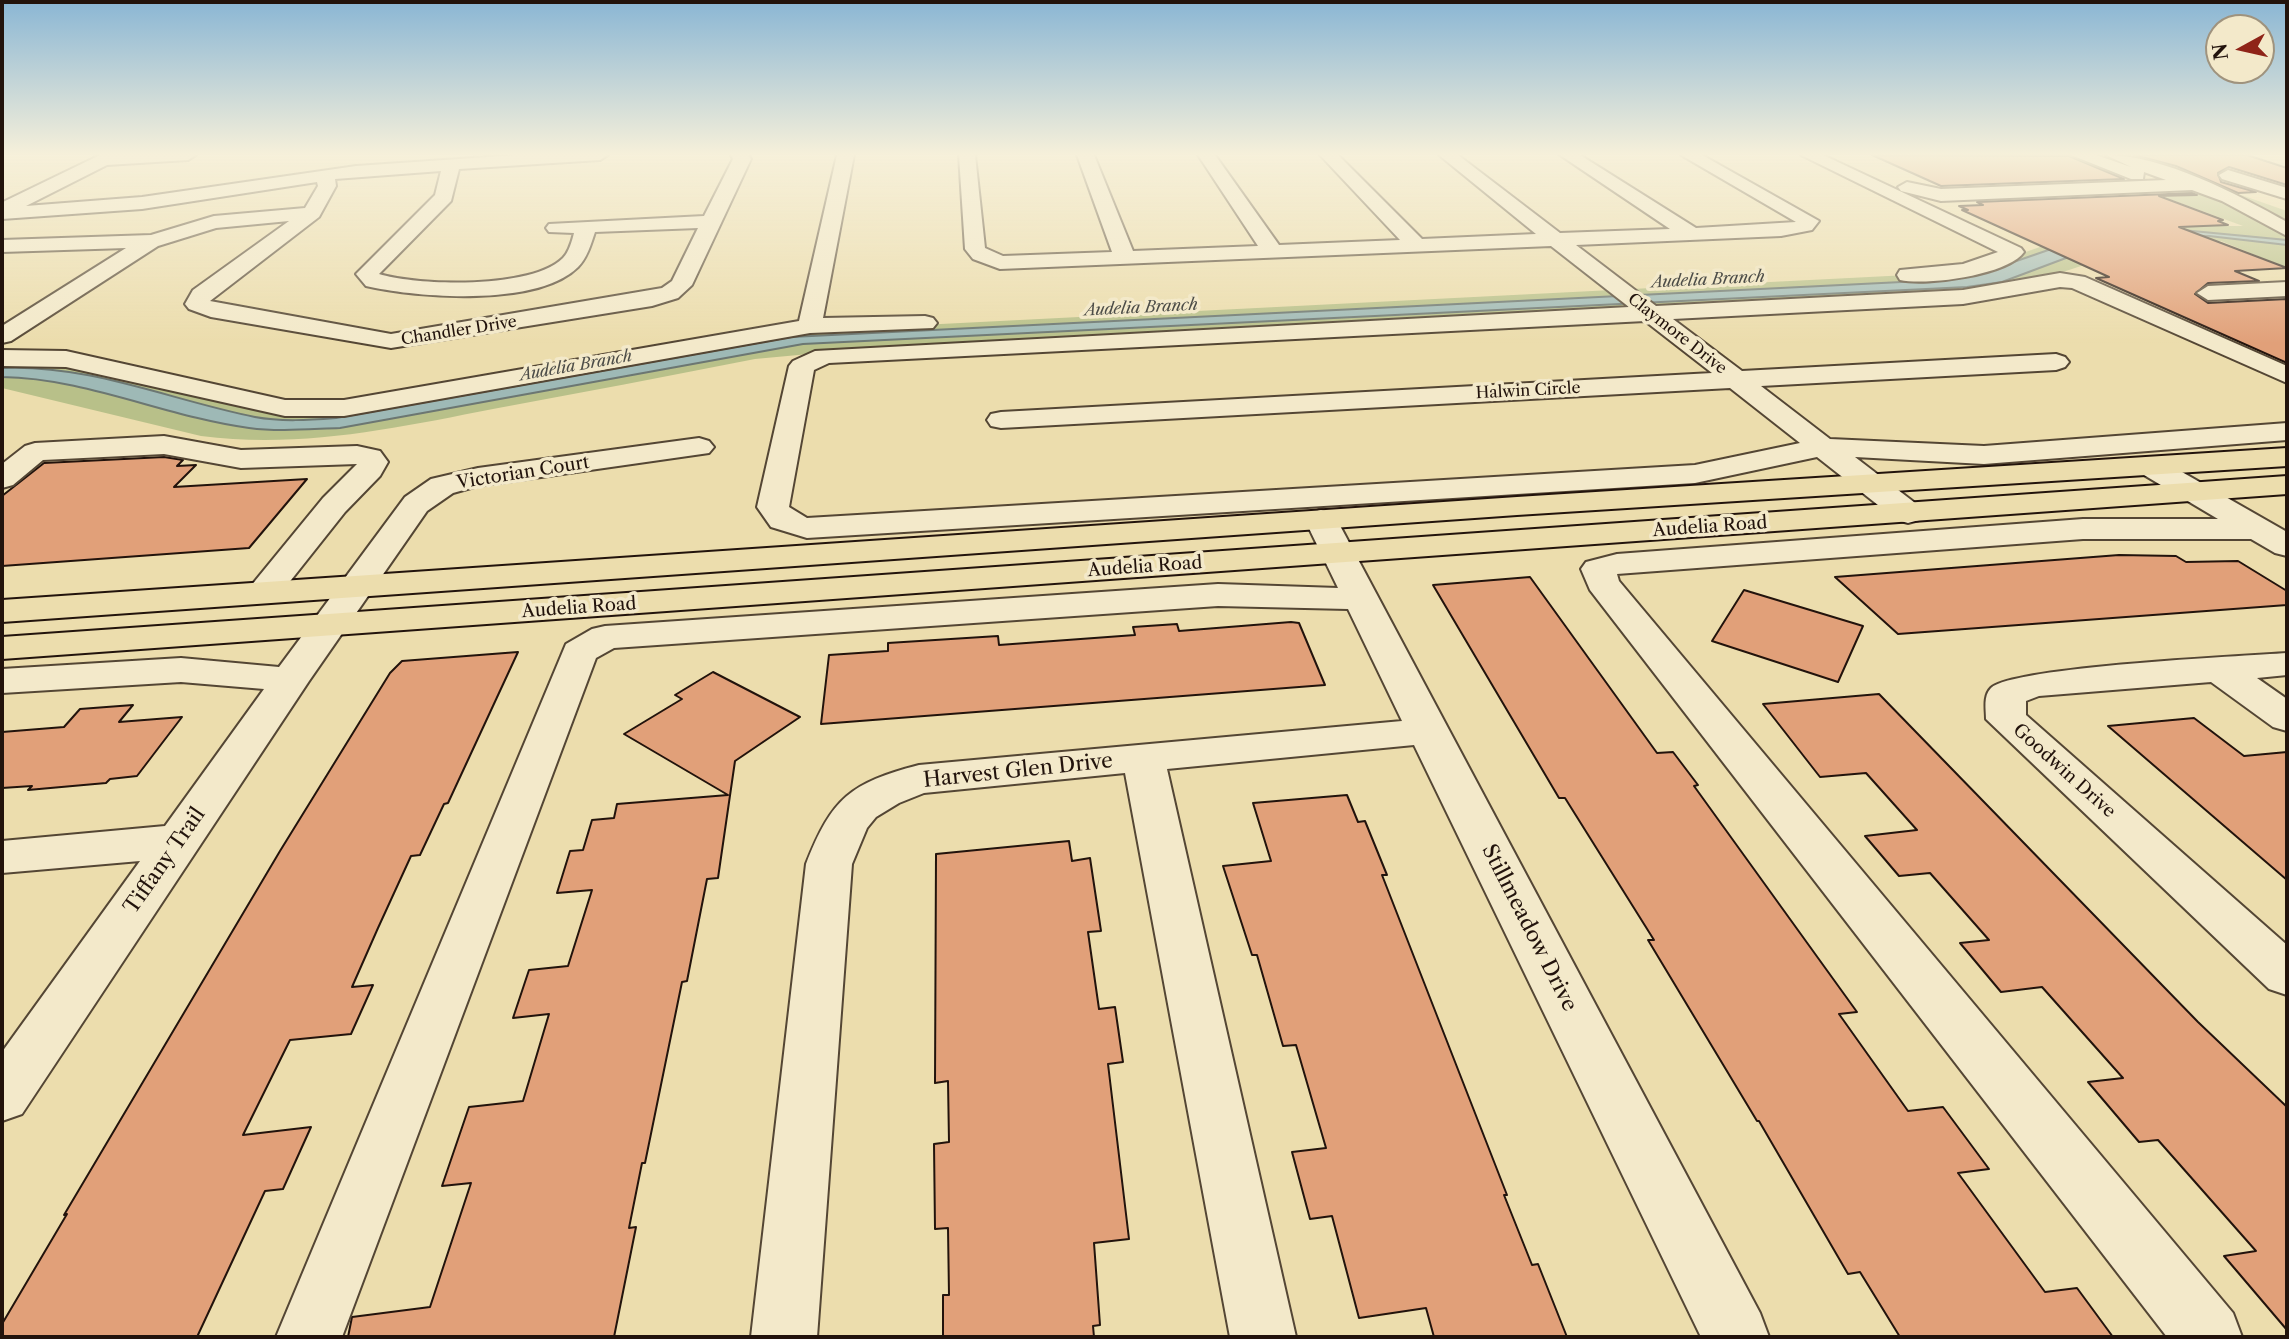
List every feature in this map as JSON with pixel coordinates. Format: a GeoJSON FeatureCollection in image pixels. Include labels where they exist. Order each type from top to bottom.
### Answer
{"type":"FeatureCollection","features":[{"type":"Feature","properties":{"kind":"main road","name":"Audelia Road"},"geometry":{"type":"LineString","coordinates":[[2,648],[329,625],[1329,537],[1869,484],[2287,457]]}},
{"type":"Feature","properties":{"kind":"main road","name":"Audelia Road"},"geometry":{"type":"LineString","coordinates":[[2,611],[357,586],[1329,537],[1908,513],[2287,485]]}},
{"type":"Feature","properties":{"kind":"street"},"geometry":{"type":"LineString","coordinates":[[2,246],[152,241],[214,222],[263,217]]}},
{"type":"Feature","properties":{"kind":"street","name":"Chandler Drive"},"geometry":{"type":"LineString","coordinates":[[306,217],[201,295],[197,304],[211,310],[338,333],[391,341],[410,340],[638,301],[670,293],[681,285],[715,217]]}},
{"type":"Feature","properties":{"kind":"street"},"geometry":{"type":"LineString","coordinates":[[424,217],[368,274],[374,281],[457,290],[488,289],[538,279],[559,272],[572,261],[586,227]]}},
{"type":"Feature","properties":{"kind":"street"},"geometry":{"type":"LineString","coordinates":[[810,326],[833,217]]}},
{"type":"Feature","properties":{"kind":"street"},"geometry":{"type":"LineString","coordinates":[[972,217],[975,249],[989,260],[1013,264],[1781,230],[1805,226],[1809,221],[1804,217]]}},
{"type":"Feature","properties":{"kind":"street"},"geometry":{"type":"LineString","coordinates":[[1109,217],[1125,258]]}},
{"type":"Feature","properties":{"kind":"street"},"geometry":{"type":"LineString","coordinates":[[1249,217],[1273,252]]}},
{"type":"Feature","properties":{"kind":"street"},"geometry":{"type":"LineString","coordinates":[[1389,217],[1417,246]]}},
{"type":"Feature","properties":{"kind":"street","name":"Claymore Drive"},"geometry":{"type":"LineString","coordinates":[[1527,217],[1636,298],[1736,380],[1908,513]]}},
{"type":"Feature","properties":{"kind":"street"},"geometry":{"type":"LineString","coordinates":[[1666,217],[1692,234]]}},
{"type":"Feature","properties":{"kind":"street"},"geometry":{"type":"LineString","coordinates":[[1890,277],[1976,267],[2005,258],[2014,252],[1941,217]]}},
{"type":"Feature","properties":{"kind":"street"},"geometry":{"type":"LineString","coordinates":[[2269,217],[2287,230]]}},
{"type":"Feature","properties":{"kind":"street"},"geometry":{"type":"LineString","coordinates":[[556,228],[713,222]]}},
{"type":"Feature","properties":{"kind":"street"},"geometry":{"type":"LineString","coordinates":[[2,336],[152,241]]}},
{"type":"Feature","properties":{"kind":"street"},"geometry":{"type":"LineString","coordinates":[[2287,376],[2077,282],[2060,280],[1963,297],[1636,298],[824,355],[802,366],[773,507],[777,517],[792,526],[807,528],[976,520],[1695,474],[1822,447],[1984,455],[2287,432]]}},
{"type":"Feature","properties":{"kind":"street"},"geometry":{"type":"LineString","coordinates":[[2208,293],[2287,289]]}},
{"type":"Feature","properties":{"kind":"street"},"geometry":{"type":"LineString","coordinates":[[1578,292],[1636,298]]}},
{"type":"Feature","properties":{"kind":"street"},"geometry":{"type":"LineString","coordinates":[[2,358],[66,359],[285,408],[312,410],[344,408],[810,326],[952,322]]}},
{"type":"Feature","properties":{"kind":"street","name":"Halwin Circle"},"geometry":{"type":"LineString","coordinates":[[1000,420],[2056,362]]}},
{"type":"Feature","properties":{"kind":"street"},"geometry":{"type":"LineString","coordinates":[[2,478],[35,452],[151,445],[187,447],[241,459],[357,455],[370,457],[373,462],[369,470],[334,505],[264,592]]}},
{"type":"Feature","properties":{"kind":"street","name":"Victorian Court"},"geometry":{"type":"LineString","coordinates":[[329,625],[416,504],[442,486],[478,477],[699,447]]}},
{"type":"Feature","properties":{"kind":"street"},"geometry":{"type":"LineString","coordinates":[[2150,466],[2273,538]]}},
{"type":"Feature","properties":{"kind":"street"},"geometry":{"type":"LineString","coordinates":[[2209,1337],[1602,583],[1598,569],[1617,564],[2083,529],[2273,538]]}},
{"type":"Feature","properties":{"kind":"street","name":"Stillmeadow Drive"},"geometry":{"type":"LineString","coordinates":[[1329,537],[1736,1337]]}},
{"type":"Feature","properties":{"kind":"street"},"geometry":{"type":"LineString","coordinates":[[309,1337],[579,652],[605,637],[1204,596],[1361,599]]}},
{"type":"Feature","properties":{"kind":"street","name":"Tiffany Trail"},"geometry":{"type":"LineString","coordinates":[[2,1097],[329,625]]}},
{"type":"Feature","properties":{"kind":"street","name":"Goodwin Drive"},"geometry":{"type":"LineString","coordinates":[[2287,664],[2033,685],[2006,695],[2006,719],[2287,975]]}},
{"type":"Feature","properties":{"kind":"street"},"geometry":{"type":"LineString","coordinates":[[2,681],[181,670],[290,680]]}},
{"type":"Feature","properties":{"kind":"street"},"geometry":{"type":"LineString","coordinates":[[2220,670],[2287,718]]}},
{"type":"Feature","properties":{"kind":"street","name":"Harvest Glen Drive"},"geometry":{"type":"LineString","coordinates":[[784,1337],[829,864],[842,826],[869,797],[919,779],[1430,732]]}},
{"type":"Feature","properties":{"kind":"street"},"geometry":{"type":"LineString","coordinates":[[1143,758],[1263,1337]]}},
{"type":"Feature","properties":{"kind":"street"},"geometry":{"type":"LineString","coordinates":[[2,857],[179,841]]}},
{"type":"Feature","properties":{"kind":"green space"},"geometry":{"type":"Polygon","coordinates":[[[2220,217],[2287,217],[2287,268],[2221,241],[2171,240],[2130,250],[2014,288],[1959,295],[809,354],[755,359],[420,423],[311,438],[275,440],[201,436],[2,388],[2,361],[43,361],[321,412],[822,330],[1928,274],[1997,262],[2080,233],[2150,226],[2243,226],[2220,217]]]}},
{"type":"Feature","properties":{"kind":"water"},"geometry":{"type":"Polygon","coordinates":[[[2182,230],[2287,240],[2287,245],[2209,236],[2171,235],[2074,255],[2002,282],[1967,287],[803,344],[340,428],[249,428],[187,416],[64,384],[2,377],[2,368],[67,372],[98,377],[265,419],[326,419],[791,337],[1942,280],[1976,275],[2057,247],[2182,230]]]}},
{"type":"Feature","properties":{"kind":"building"},"geometry":{"type":"Polygon","coordinates":[[[1978,217],[2216,217],[2223,220],[2218,221],[2228,225],[2179,227],[2287,268],[2235,271],[2259,281],[2208,283],[2195,294],[2208,303],[2287,299],[2287,363],[2096,278],[2109,277],[1978,217]]]}},
{"type":"Feature","properties":{"kind":"building"},"geometry":{"type":"Polygon","coordinates":[[[164,457],[183,460],[177,466],[196,465],[174,487],[307,479],[249,548],[2,566],[2,496],[44,463],[164,457]]]}},
{"type":"Feature","properties":{"kind":"building"},"geometry":{"type":"Polygon","coordinates":[[[2119,555],[2176,556],[2186,562],[2238,561],[2287,591],[2287,605],[1898,634],[1835,577],[2119,555]]]}},
{"type":"Feature","properties":{"kind":"building"},"geometry":{"type":"Polygon","coordinates":[[[1530,577],[1657,753],[1673,752],[1698,785],[1694,786],[1857,1012],[1839,1014],[1908,1111],[1943,1107],[1989,1169],[1958,1173],[2045,1292],[2077,1288],[2113,1337],[1900,1337],[1860,1272],[1848,1274],[1759,1121],[1648,940],[1654,940],[1565,798],[1559,798],[1433,585],[1530,577]]]}},
{"type":"Feature","properties":{"kind":"building"},"geometry":{"type":"Polygon","coordinates":[[[1744,590],[1863,626],[1838,682],[1712,641],[1744,590]]]}},
{"type":"Feature","properties":{"kind":"building"},"geometry":{"type":"Polygon","coordinates":[[[1299,623],[1325,685],[821,724],[829,655],[888,651],[888,643],[998,636],[999,645],[1135,635],[1133,627],[1177,624],[1179,631],[1299,623]]]}},
{"type":"Feature","properties":{"kind":"building"},"geometry":{"type":"Polygon","coordinates":[[[518,652],[448,803],[444,804],[420,855],[411,856],[352,987],[373,985],[351,1034],[290,1040],[243,1135],[311,1127],[283,1189],[265,1191],[197,1337],[2,1337],[2,1324],[67,1214],[64,1215],[280,851],[390,673],[402,661],[518,652]]]}},
{"type":"Feature","properties":{"kind":"building"},"geometry":{"type":"Polygon","coordinates":[[[713,672],[800,717],[735,761],[718,878],[707,879],[687,981],[682,982],[645,1163],[642,1163],[629,1228],[636,1227],[614,1337],[348,1337],[352,1317],[430,1307],[471,1183],[442,1186],[469,1107],[523,1101],[549,1014],[513,1018],[529,970],[568,966],[592,890],[557,893],[570,851],[583,850],[592,820],[614,818],[617,804],[728,795],[624,734],[682,699],[675,695],[713,672]]]}},
{"type":"Feature","properties":{"kind":"building"},"geometry":{"type":"Polygon","coordinates":[[[1879,694],[2198,1022],[2287,1107],[2287,1330],[2224,1256],[2256,1251],[2158,1140],[2139,1142],[2088,1082],[2123,1078],[2042,987],[2001,992],[1960,943],[1989,940],[1930,873],[1899,876],[1865,836],[1917,830],[1866,773],[1820,777],[1763,704],[1879,694]]]}},
{"type":"Feature","properties":{"kind":"building"},"geometry":{"type":"Polygon","coordinates":[[[133,705],[119,722],[182,717],[137,776],[110,779],[106,783],[28,790],[32,786],[2,788],[2,732],[64,727],[80,709],[133,705]]]}},
{"type":"Feature","properties":{"kind":"building"},"geometry":{"type":"Polygon","coordinates":[[[2194,718],[2244,756],[2287,752],[2287,880],[2108,726],[2194,718]]]}},
{"type":"Feature","properties":{"kind":"building"},"geometry":{"type":"Polygon","coordinates":[[[1347,795],[1358,822],[1365,821],[1387,875],[1382,875],[1507,1195],[1504,1195],[1532,1265],[1538,1264],[1567,1337],[1434,1337],[1426,1308],[1359,1318],[1332,1216],[1310,1219],[1292,1152],[1326,1148],[1296,1045],[1283,1046],[1257,955],[1252,955],[1223,866],[1271,861],[1253,803],[1347,795]]]}},
{"type":"Feature","properties":{"kind":"building"},"geometry":{"type":"Polygon","coordinates":[[[1069,841],[1072,861],[1090,858],[1101,931],[1088,932],[1099,1009],[1115,1007],[1123,1062],[1108,1064],[1129,1239],[1094,1243],[1100,1325],[1093,1326],[1094,1337],[943,1337],[943,1295],[949,1295],[948,1228],[935,1229],[934,1144],[949,1142],[948,1081],[935,1083],[936,854],[1069,841]]]}},
{"type":"Feature","properties":{"kind":"water label","name":"Audelia Branch"},"geometry":{"type":"Point","coordinates":[1708,280]}},
{"type":"Feature","properties":{"kind":"water label","name":"Audelia Branch"},"geometry":{"type":"Point","coordinates":[1141,308]}},
{"type":"Feature","properties":{"kind":"water label","name":"Audelia Branch"},"geometry":{"type":"Point","coordinates":[576,366]}}]}
